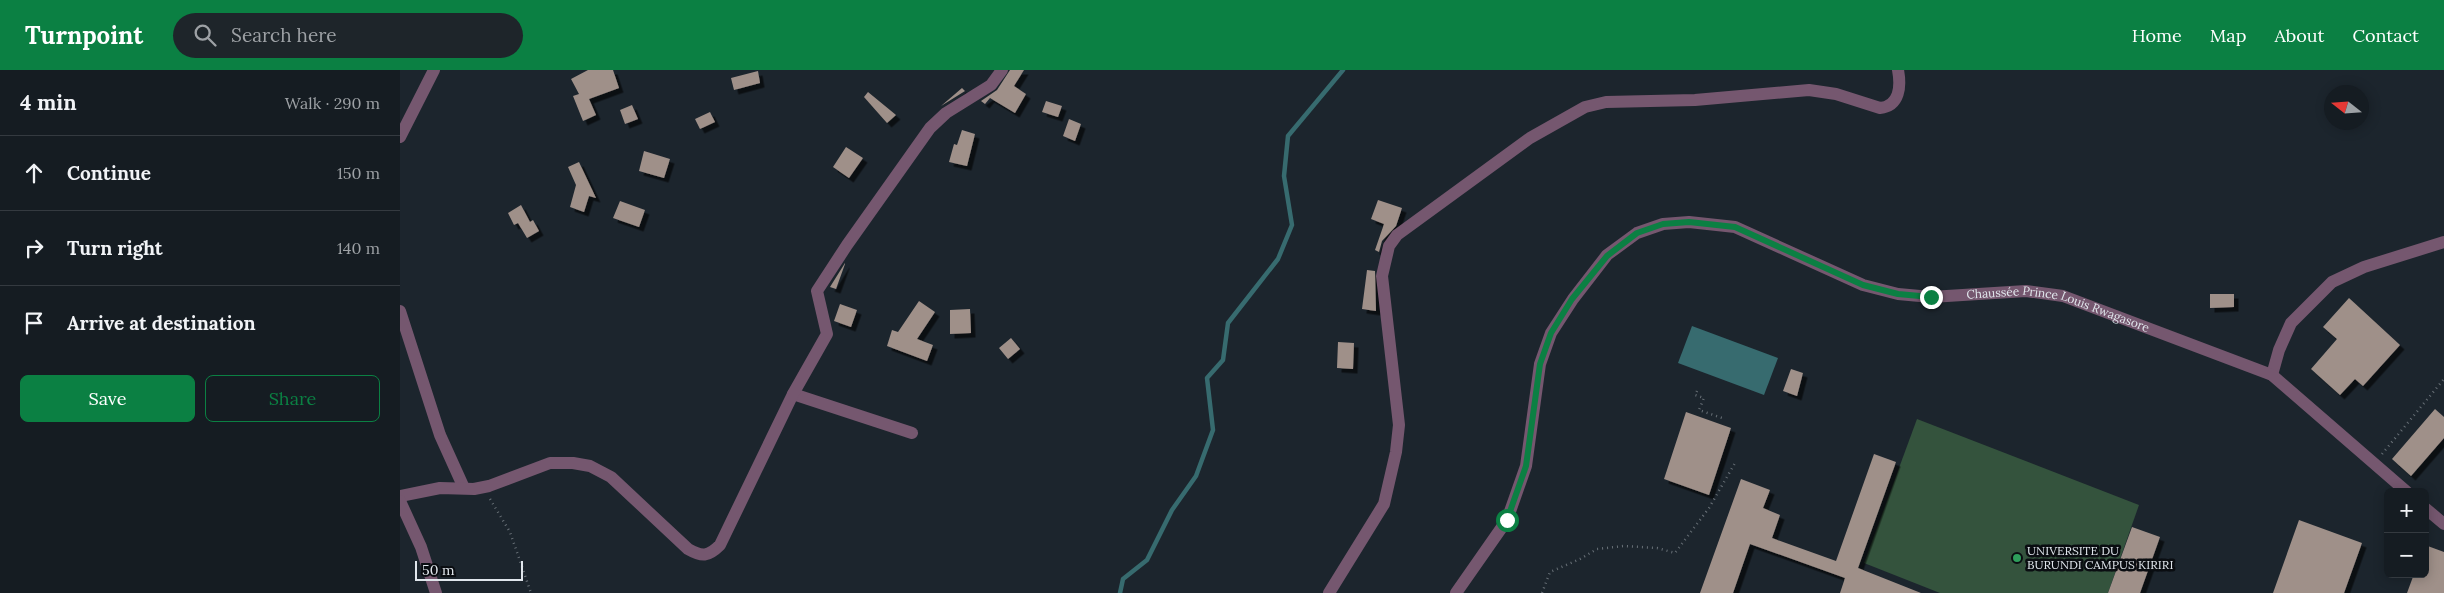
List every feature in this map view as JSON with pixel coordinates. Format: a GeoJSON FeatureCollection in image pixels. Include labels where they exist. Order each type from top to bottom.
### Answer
{"type":"FeatureCollection","features":[{"type":"Feature","properties":{"kind":"street"},"geometry":{"type":"LineString","coordinates":[[400,137],[434,70]]}},
{"type":"Feature","properties":{"kind":"street"},"geometry":{"type":"LineString","coordinates":[[400,496],[440,488],[489,486],[550,463],[573,463],[590,466],[611,477],[688,549],[699,555],[706,556],[720,545],[793,394],[828,334],[817,291],[846,245],[930,128],[946,114],[992,86],[1002,70]]}},
{"type":"Feature","properties":{"kind":"street"},"geometry":{"type":"LineString","coordinates":[[1329,593],[1384,504],[1396,452],[1399,425],[1382,276],[1389,246],[1397,234],[1530,138],[1585,107],[1606,102],[1695,100],[1809,90],[1836,94],[1880,108],[1886,108],[1892,104],[1898,95],[1898,70]]}},
{"type":"Feature","properties":{"kind":"street","name":"Chaussée Prince Louis Rwagasore"},"geometry":{"type":"LineString","coordinates":[[1456,593],[1507,520],[1526,466],[1540,364],[1551,333],[1572,299],[1607,256],[1637,233],[1663,224],[1689,222],[1735,227],[1863,285],[1898,294],[1931,297],[2026,291],[2055,294],[2272,375],[2402,488]]}},
{"type":"Feature","properties":{"kind":"street"},"geometry":{"type":"LineString","coordinates":[[2272,375],[2279,350],[2291,323],[2332,282],[2364,268],[2444,242]]}},
{"type":"Feature","properties":{"kind":"street"},"geometry":{"type":"LineString","coordinates":[[400,312],[437,427],[464,488]]}},
{"type":"Feature","properties":{"kind":"street"},"geometry":{"type":"LineString","coordinates":[[793,394],[912,433]]}},
{"type":"Feature","properties":{"kind":"street"},"geometry":{"type":"LineString","coordinates":[[400,500],[421,547],[436,593]]}},
{"type":"Feature","properties":{"kind":"street"},"geometry":{"type":"LineString","coordinates":[[2429,511],[2444,524]]}},
{"type":"Feature","properties":{"kind":"path"},"geometry":{"type":"LineString","coordinates":[[2374,463],[2444,379]]}},
{"type":"Feature","properties":{"kind":"path"},"geometry":{"type":"LineString","coordinates":[[1697,391],[1696,395],[1704,398],[1699,410],[1725,419]]}},
{"type":"Feature","properties":{"kind":"path"},"geometry":{"type":"LineString","coordinates":[[1542,593],[1550,572],[1580,559],[1597,549],[1624,546],[1657,548],[1675,553],[1709,508],[1735,463]]}},
{"type":"Feature","properties":{"kind":"path"},"geometry":{"type":"LineString","coordinates":[[464,488],[490,498],[510,532],[532,593]]}},
{"type":"Feature","properties":{"kind":"shaded area"},"geometry":{"type":"Polygon","coordinates":[[[1692,326],[1778,358],[1764,395],[1678,363],[1692,326]]]}},
{"type":"Feature","properties":{"kind":"shaded area"},"geometry":{"type":"Polygon","coordinates":[[[1917,419],[2139,505],[2108,593],[1940,593],[1864,563],[1917,419]]]}},
{"type":"Feature","properties":{"kind":"building"},"geometry":{"type":"Polygon","coordinates":[[[588,70],[613,70],[619,88],[589,99],[596,115],[583,121],[573,96],[579,94],[571,79],[588,70]]]}},
{"type":"Feature","properties":{"kind":"building"},"geometry":{"type":"Polygon","coordinates":[[[1010,70],[1024,70],[1014,86],[1026,94],[1015,113],[990,98],[985,104],[981,101],[997,90],[1010,70]]]}},
{"type":"Feature","properties":{"kind":"building"},"geometry":{"type":"Polygon","coordinates":[[[758,71],[760,83],[734,90],[731,78],[758,71]]]}},
{"type":"Feature","properties":{"kind":"building"},"geometry":{"type":"Polygon","coordinates":[[[962,88],[965,91],[941,106],[962,88]]]}},
{"type":"Feature","properties":{"kind":"building"},"geometry":{"type":"Polygon","coordinates":[[[868,92],[896,115],[887,123],[864,97],[868,92]]]}},
{"type":"Feature","properties":{"kind":"building"},"geometry":{"type":"Polygon","coordinates":[[[1046,101],[1062,106],[1058,117],[1042,112],[1046,101]]]}},
{"type":"Feature","properties":{"kind":"building"},"geometry":{"type":"Polygon","coordinates":[[[632,105],[638,119],[625,124],[620,110],[632,105]]]}},
{"type":"Feature","properties":{"kind":"building"},"geometry":{"type":"Polygon","coordinates":[[[710,112],[715,122],[700,129],[695,119],[710,112]]]}},
{"type":"Feature","properties":{"kind":"building"},"geometry":{"type":"Polygon","coordinates":[[[1069,119],[1081,124],[1075,141],[1063,136],[1069,119]]]}},
{"type":"Feature","properties":{"kind":"building"},"geometry":{"type":"Polygon","coordinates":[[[962,130],[975,134],[967,166],[949,162],[954,144],[957,145],[962,130]]]}},
{"type":"Feature","properties":{"kind":"building"},"geometry":{"type":"Polygon","coordinates":[[[846,147],[863,158],[849,178],[833,167],[846,147]]]}},
{"type":"Feature","properties":{"kind":"building"},"geometry":{"type":"Polygon","coordinates":[[[644,151],[670,159],[664,178],[639,171],[644,151]]]}},
{"type":"Feature","properties":{"kind":"building"},"geometry":{"type":"Polygon","coordinates":[[[579,162],[596,198],[589,196],[584,212],[570,207],[576,185],[568,167],[579,162]]]}},
{"type":"Feature","properties":{"kind":"building"},"geometry":{"type":"Polygon","coordinates":[[[1378,200],[1402,208],[1396,226],[1382,241],[1379,252],[1375,250],[1384,224],[1371,219],[1378,200]]]}},
{"type":"Feature","properties":{"kind":"building"},"geometry":{"type":"Polygon","coordinates":[[[620,201],[645,210],[639,227],[613,218],[620,201]]]}},
{"type":"Feature","properties":{"kind":"building"},"geometry":{"type":"Polygon","coordinates":[[[521,205],[530,222],[533,220],[539,231],[527,238],[518,223],[514,225],[508,213],[521,205]]]}},
{"type":"Feature","properties":{"kind":"building"},"geometry":{"type":"Polygon","coordinates":[[[845,263],[836,289],[830,287],[845,263]]]}},
{"type":"Feature","properties":{"kind":"building"},"geometry":{"type":"Polygon","coordinates":[[[1367,270],[1375,271],[1376,311],[1362,309],[1367,270]]]}},
{"type":"Feature","properties":{"kind":"building"},"geometry":{"type":"Polygon","coordinates":[[[2210,294],[2234,294],[2234,307],[2210,308],[2210,294]]]}},
{"type":"Feature","properties":{"kind":"building"},"geometry":{"type":"Polygon","coordinates":[[[2349,298],[2400,345],[2363,386],[2355,379],[2340,395],[2311,369],[2337,339],[2323,327],[2349,298]]]}},
{"type":"Feature","properties":{"kind":"building"},"geometry":{"type":"Polygon","coordinates":[[[919,301],[935,312],[917,339],[933,345],[927,361],[887,346],[892,330],[898,332],[919,301]]]}},
{"type":"Feature","properties":{"kind":"building"},"geometry":{"type":"Polygon","coordinates":[[[840,304],[857,310],[851,327],[834,321],[840,304]]]}},
{"type":"Feature","properties":{"kind":"building"},"geometry":{"type":"Polygon","coordinates":[[[970,309],[971,333],[950,334],[950,310],[970,309]]]}},
{"type":"Feature","properties":{"kind":"building"},"geometry":{"type":"Polygon","coordinates":[[[1011,338],[1020,349],[1008,359],[999,348],[1011,338]]]}},
{"type":"Feature","properties":{"kind":"building"},"geometry":{"type":"Polygon","coordinates":[[[1338,342],[1354,343],[1353,369],[1337,368],[1338,342]]]}},
{"type":"Feature","properties":{"kind":"building"},"geometry":{"type":"Polygon","coordinates":[[[1791,369],[1803,373],[1797,396],[1783,391],[1791,369]]]}},
{"type":"Feature","properties":{"kind":"building"},"geometry":{"type":"Polygon","coordinates":[[[2435,409],[2444,417],[2444,438],[2411,476],[2392,459],[2435,409]]]}},
{"type":"Feature","properties":{"kind":"building"},"geometry":{"type":"Polygon","coordinates":[[[1686,412],[1731,428],[1709,495],[1664,479],[1686,412]]]}},
{"type":"Feature","properties":{"kind":"building"},"geometry":{"type":"Polygon","coordinates":[[[1874,454],[1896,462],[1858,568],[1921,593],[1840,593],[1845,578],[1750,544],[1733,593],[1700,593],[1741,479],[1770,490],[1763,508],[1780,515],[1772,538],[1836,561],[1874,454]]]}},
{"type":"Feature","properties":{"kind":"building"},"geometry":{"type":"Polygon","coordinates":[[[2299,520],[2362,543],[2344,593],[2273,593],[2299,520]]]}},
{"type":"Feature","properties":{"kind":"building"},"geometry":{"type":"Polygon","coordinates":[[[2132,527],[2160,537],[2140,593],[2108,593],[2132,527]]]}},
{"type":"Feature","properties":{"kind":"building"},"geometry":{"type":"Polygon","coordinates":[[[2429,546],[2444,552],[2444,593],[2407,593],[2413,578],[2429,578],[2429,546]]]}},
{"type":"Feature","properties":{"kind":"waterway"},"geometry":{"type":"LineString","coordinates":[[1120,593],[1123,579],[1147,560],[1172,510],[1196,476],[1213,430],[1207,378],[1223,360],[1228,323],[1278,259],[1292,225],[1284,176],[1288,136],[1343,70]]}},
{"type":"Feature","properties":{"kind":"place","name":"UNIVERSITE DU BURUNDI CAMPUS KIRIRI"},"geometry":{"type":"Point","coordinates":[2017,558]}},
{"type":"Feature","properties":{"kind":"route"},"geometry":{"type":"LineString","coordinates":[[1507,520],[1526,466],[1531,442],[1540,364],[1551,333],[1572,299],[1607,256],[1637,233],[1663,224],[1689,222],[1735,227],[1863,285],[1898,294],[1931,297]]}}]}
